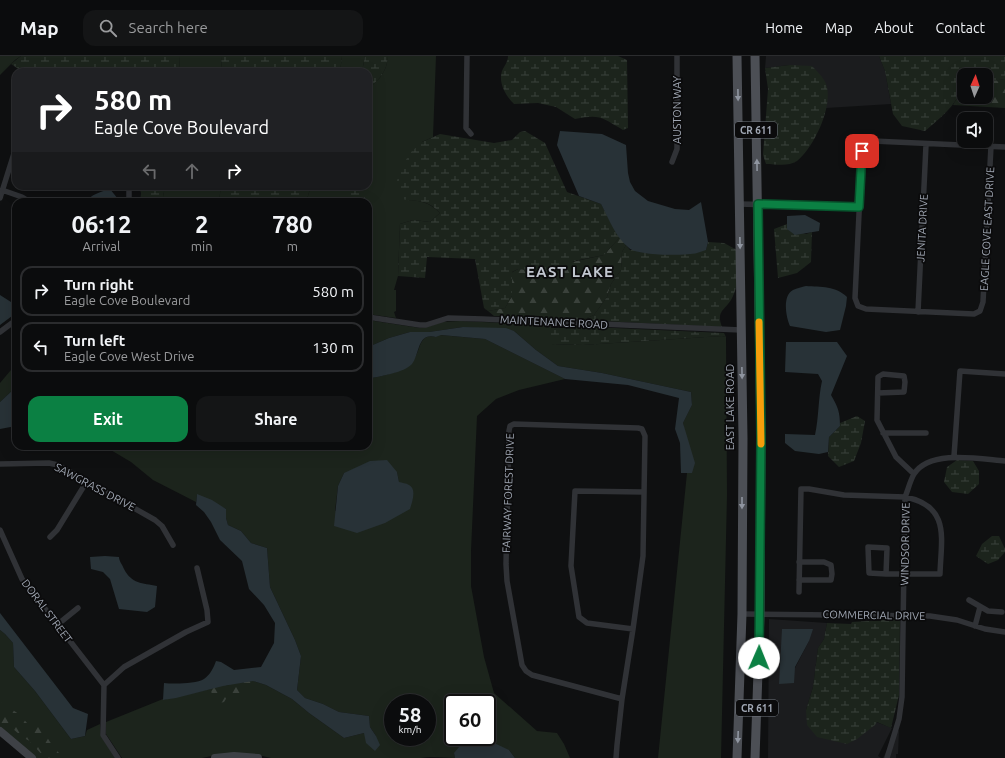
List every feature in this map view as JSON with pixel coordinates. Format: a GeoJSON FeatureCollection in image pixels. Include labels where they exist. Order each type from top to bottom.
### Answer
{"type":"FeatureCollection","features":[{"type":"Feature","properties":{"kind":"main road","name":"EAST LAKE ROAD"},"geometry":{"type":"LineString","coordinates":[[737,56],[743,438],[742,614],[737,758]]}},
{"type":"Feature","properties":{"kind":"main road","name":"CR 611"},"geometry":{"type":"LineString","coordinates":[[755,56],[761,438],[760,614],[755,758]]}},
{"type":"Feature","properties":{"kind":"street"},"geometry":{"type":"LineString","coordinates":[[467,56],[466,128],[471,134]]}},
{"type":"Feature","properties":{"kind":"street","name":"AUSTON WAY"},"geometry":{"type":"LineString","coordinates":[[672,162],[677,149],[677,56]]}},
{"type":"Feature","properties":{"kind":"street"},"geometry":{"type":"LineString","coordinates":[[918,312],[866,309],[858,306],[855,298],[862,151],[864,147],[873,141],[957,145]]}},
{"type":"Feature","properties":{"kind":"street","name":"JENITA DRIVE"},"geometry":{"type":"LineString","coordinates":[[918,312],[926,144]]}},
{"type":"Feature","properties":{"kind":"street"},"geometry":{"type":"LineString","coordinates":[[993,146],[1005,147]]}},
{"type":"Feature","properties":{"kind":"street","name":"EAGLE COVE EAST DRIVE"},"geometry":{"type":"LineString","coordinates":[[918,312],[974,314],[980,311],[983,302],[991,148]]}},
{"type":"Feature","properties":{"kind":"street"},"geometry":{"type":"LineString","coordinates":[[0,198],[12,159]]}},
{"type":"Feature","properties":{"kind":"street"},"geometry":{"type":"LineString","coordinates":[[2,190],[25,198]]}},
{"type":"Feature","properties":{"kind":"street"},"geometry":{"type":"LineString","coordinates":[[129,191],[129,198]]}},
{"type":"Feature","properties":{"kind":"street"},"geometry":{"type":"LineString","coordinates":[[739,204],[859,207]]}},
{"type":"Feature","properties":{"kind":"street","name":"MAINTENANCE ROAD"},"geometry":{"type":"LineString","coordinates":[[372,318],[420,325],[426,325],[448,318],[741,330]]}},
{"type":"Feature","properties":{"kind":"street"},"geometry":{"type":"LineString","coordinates":[[0,332],[12,323]]}},
{"type":"Feature","properties":{"kind":"street"},"geometry":{"type":"LineString","coordinates":[[954,456],[960,371],[1005,374]]}},
{"type":"Feature","properties":{"kind":"street"},"geometry":{"type":"LineString","coordinates":[[878,393],[904,392],[904,376],[883,374],[878,377],[877,420],[896,457],[914,474],[924,465],[939,458],[954,456],[1005,461]]}},
{"type":"Feature","properties":{"kind":"street","name":"FAIRWAY FOREST DRIVE"},"geometry":{"type":"LineString","coordinates":[[616,758],[616,746],[622,699],[643,556],[645,436],[642,429],[638,428],[514,424],[510,426],[506,564],[522,665],[526,671],[532,674],[622,699]]}},
{"type":"Feature","properties":{"kind":"street"},"geometry":{"type":"LineString","coordinates":[[883,433],[926,433]]}},
{"type":"Feature","properties":{"kind":"street","name":"SAWGRASS DRIVE"},"geometry":{"type":"LineString","coordinates":[[0,464],[49,463],[58,465],[156,520],[162,526],[173,545]]}},
{"type":"Feature","properties":{"kind":"street","name":"WINDSOR DRIVE"},"geometry":{"type":"LineString","coordinates":[[887,758],[899,719],[902,701],[905,497],[914,474]]}},
{"type":"Feature","properties":{"kind":"street"},"geometry":{"type":"LineString","coordinates":[[50,537],[57,530],[87,481]]}},
{"type":"Feature","properties":{"kind":"street"},"geometry":{"type":"LineString","coordinates":[[799,592],[801,489],[808,488],[844,496],[905,497],[923,503],[934,512],[940,522],[941,530],[940,574],[886,574],[868,573],[868,547],[887,548],[886,574]]}},
{"type":"Feature","properties":{"kind":"street"},"geometry":{"type":"LineString","coordinates":[[633,629],[587,624],[579,617],[571,566],[575,491],[643,492]]}},
{"type":"Feature","properties":{"kind":"street","name":"DORAL STREET"},"geometry":{"type":"LineString","coordinates":[[0,530],[22,579],[104,685]]}},
{"type":"Feature","properties":{"kind":"street"},"geometry":{"type":"LineString","coordinates":[[799,580],[831,580],[832,574],[830,565],[824,562],[800,562]]}},
{"type":"Feature","properties":{"kind":"street"},"geometry":{"type":"LineString","coordinates":[[118,758],[103,736],[104,685],[124,667],[186,632],[208,622],[207,610],[197,568]]}},
{"type":"Feature","properties":{"kind":"street"},"geometry":{"type":"LineString","coordinates":[[969,600],[980,607],[993,612],[1002,612]]}},
{"type":"Feature","properties":{"kind":"street"},"geometry":{"type":"LineString","coordinates":[[974,626],[980,607]]}},
{"type":"Feature","properties":{"kind":"street"},"geometry":{"type":"LineString","coordinates":[[57,625],[78,608]]}},
{"type":"Feature","properties":{"kind":"street","name":"COMMERCIAL DRIVE"},"geometry":{"type":"LineString","coordinates":[[742,614],[930,616],[958,620],[985,629],[1005,632]]}},
{"type":"Feature","properties":{"kind":"street"},"geometry":{"type":"LineString","coordinates":[[0,731],[32,758]]}},
{"type":"Feature","properties":{"kind":"street"},"geometry":{"type":"LineString","coordinates":[[215,758],[234,756],[258,758]]}},
{"type":"Feature","properties":{"kind":"shaded area"},"geometry":{"type":"Polygon","coordinates":[[[766,56],[879,56],[885,71],[891,104],[826,108],[827,94],[790,65],[765,68],[766,56]]]}},
{"type":"Feature","properties":{"kind":"shaded area"},"geometry":{"type":"Polygon","coordinates":[[[560,131],[602,134],[626,145],[630,182],[635,191],[648,201],[675,209],[689,210],[701,202],[708,242],[706,250],[691,254],[662,255],[634,251],[624,244],[601,204],[579,196],[557,145],[560,131]]]}},
{"type":"Feature","properties":{"kind":"shaded area"},"geometry":{"type":"Polygon","coordinates":[[[111,190],[117,198],[90,198],[100,192],[111,190]]]}},
{"type":"Feature","properties":{"kind":"shaded area"},"geometry":{"type":"Polygon","coordinates":[[[805,215],[820,223],[819,231],[795,235],[787,229],[787,216],[805,215]]]}},
{"type":"Feature","properties":{"kind":"shaded area"},"geometry":{"type":"Polygon","coordinates":[[[806,286],[833,289],[843,293],[847,297],[840,330],[826,332],[790,326],[786,312],[787,297],[793,290],[806,286]]]}},
{"type":"Feature","properties":{"kind":"shaded area"},"geometry":{"type":"Polygon","coordinates":[[[0,295],[11,302],[12,316],[0,325],[0,295]]]}},
{"type":"Feature","properties":{"kind":"shaded area"},"geometry":{"type":"Polygon","coordinates":[[[463,327],[506,328],[514,331],[558,366],[602,373],[691,392],[692,405],[683,423],[695,463],[692,473],[681,473],[680,443],[675,429],[679,398],[628,385],[565,379],[485,339],[441,335],[436,337],[430,336],[422,341],[415,360],[408,367],[392,374],[372,378],[372,345],[389,338],[410,332],[429,332],[463,327]]]}},
{"type":"Feature","properties":{"kind":"shaded area"},"geometry":{"type":"Polygon","coordinates":[[[786,342],[837,342],[847,356],[831,395],[838,410],[840,426],[829,437],[828,452],[819,454],[795,451],[785,443],[785,434],[815,435],[822,381],[818,374],[785,372],[786,342]]]}},
{"type":"Feature","properties":{"kind":"shaded area"},"geometry":{"type":"Polygon","coordinates":[[[12,391],[12,427],[0,429],[0,402],[12,391]]]}},
{"type":"Feature","properties":{"kind":"shaded area"},"geometry":{"type":"Polygon","coordinates":[[[387,460],[397,472],[399,482],[408,484],[413,489],[410,509],[385,523],[357,533],[334,526],[338,486],[344,473],[370,461],[387,460]]]}},
{"type":"Feature","properties":{"kind":"shaded area"},"geometry":{"type":"Polygon","coordinates":[[[197,494],[212,500],[226,509],[228,525],[241,531],[251,543],[267,548],[270,587],[301,656],[297,690],[305,698],[323,704],[339,712],[369,716],[370,727],[380,745],[375,751],[366,743],[364,733],[344,738],[292,699],[266,685],[253,681],[223,686],[163,700],[164,683],[173,684],[200,681],[210,673],[216,661],[221,662],[234,670],[261,667],[274,643],[275,623],[264,605],[249,589],[242,561],[220,540],[211,522],[204,512],[196,505],[197,494]]]}},
{"type":"Feature","properties":{"kind":"shaded area"},"geometry":{"type":"Polygon","coordinates":[[[90,557],[119,557],[130,578],[138,582],[157,586],[155,607],[147,612],[119,609],[110,579],[103,572],[91,569],[90,557]]]}},
{"type":"Feature","properties":{"kind":"shaded area"},"geometry":{"type":"Polygon","coordinates":[[[0,613],[73,708],[88,714],[85,736],[71,739],[35,691],[14,667],[13,643],[0,630],[0,613]]]}},
{"type":"Feature","properties":{"kind":"shaded area"},"geometry":{"type":"Polygon","coordinates":[[[769,619],[827,623],[824,639],[818,648],[813,687],[806,710],[876,722],[892,728],[878,756],[881,758],[768,758],[769,619]],[[782,629],[795,668],[809,641],[782,629]]]}},
{"type":"Feature","properties":{"kind":"shaded area"},"geometry":{"type":"Polygon","coordinates":[[[782,629],[813,629],[809,641],[795,667],[794,683],[779,684],[782,629]]]}},
{"type":"Feature","properties":{"kind":"shaded area"},"geometry":{"type":"Polygon","coordinates":[[[897,730],[899,731],[898,754],[896,754],[896,758],[883,758],[897,730]]]}},
{"type":"Feature","properties":{"kind":"shaded area"},"geometry":{"type":"Polygon","coordinates":[[[496,744],[509,750],[515,758],[455,758],[454,753],[460,746],[496,746],[496,744]]]}},
{"type":"Feature","properties":{"kind":"green space"},"geometry":{"type":"Polygon","coordinates":[[[0,56],[21,56],[0,75],[0,56]]]}},
{"type":"Feature","properties":{"kind":"green space"},"geometry":{"type":"Polygon","coordinates":[[[21,56],[180,56],[179,68],[17,68],[11,64],[21,56]]]}},
{"type":"Feature","properties":{"kind":"green space"},"geometry":{"type":"Polygon","coordinates":[[[180,56],[221,56],[222,68],[179,68],[180,56]]]}},
{"type":"Feature","properties":{"kind":"green space"},"geometry":{"type":"Polygon","coordinates":[[[221,56],[342,56],[340,68],[222,68],[221,56]]]}},
{"type":"Feature","properties":{"kind":"green space"},"geometry":{"type":"Polygon","coordinates":[[[342,56],[365,56],[363,68],[340,68],[342,56]]]}},
{"type":"Feature","properties":{"kind":"green space"},"geometry":{"type":"Polygon","coordinates":[[[365,56],[388,56],[386,66],[382,74],[372,85],[372,68],[363,68],[365,56]]]}},
{"type":"Feature","properties":{"kind":"green space"},"geometry":{"type":"Polygon","coordinates":[[[388,56],[436,56],[433,137],[422,142],[409,200],[426,203],[440,213],[430,222],[413,220],[400,224],[398,276],[394,290],[396,290],[396,311],[394,312],[396,318],[372,315],[372,198],[365,198],[365,190],[372,190],[372,86],[380,78],[388,56]]]}},
{"type":"Feature","properties":{"kind":"green space"},"geometry":{"type":"Polygon","coordinates":[[[508,56],[618,56],[627,60],[628,128],[623,130],[605,119],[595,117],[575,119],[556,107],[538,103],[514,104],[508,97],[501,80],[502,71],[507,62],[508,56]]]}},
{"type":"Feature","properties":{"kind":"green space"},"geometry":{"type":"Polygon","coordinates":[[[879,56],[1005,56],[1005,79],[993,81],[993,68],[957,68],[957,97],[945,113],[925,131],[902,126],[893,114],[885,71],[879,56]]]}},
{"type":"Feature","properties":{"kind":"green space"},"geometry":{"type":"Polygon","coordinates":[[[790,65],[812,66],[821,76],[827,89],[828,99],[826,111],[816,135],[804,155],[797,161],[786,165],[766,164],[763,155],[768,89],[765,68],[790,65]]]}},
{"type":"Feature","properties":{"kind":"green space"},"geometry":{"type":"Polygon","coordinates":[[[1005,79],[1005,108],[953,105],[957,98],[957,104],[993,104],[993,81],[1005,79]]]}},
{"type":"Feature","properties":{"kind":"green space"},"geometry":{"type":"Polygon","coordinates":[[[525,131],[545,143],[567,192],[601,204],[620,237],[604,255],[574,261],[555,272],[518,269],[512,272],[512,296],[505,308],[488,311],[484,308],[475,259],[427,257],[425,278],[398,276],[400,224],[413,220],[430,222],[440,213],[427,203],[401,199],[396,184],[400,170],[410,153],[422,142],[440,134],[494,143],[512,140],[520,132],[525,131]]]}},
{"type":"Feature","properties":{"kind":"green space"},"geometry":{"type":"Polygon","coordinates":[[[140,190],[164,190],[163,198],[140,198],[140,190]]]}},
{"type":"Feature","properties":{"kind":"green space"},"geometry":{"type":"Polygon","coordinates":[[[164,190],[220,190],[220,198],[163,198],[164,190]]]}},
{"type":"Feature","properties":{"kind":"green space"},"geometry":{"type":"Polygon","coordinates":[[[220,190],[310,190],[307,198],[220,198],[220,190]]]}},
{"type":"Feature","properties":{"kind":"green space"},"geometry":{"type":"Polygon","coordinates":[[[310,190],[350,190],[350,198],[307,198],[310,190]]]}},
{"type":"Feature","properties":{"kind":"green space"},"geometry":{"type":"Polygon","coordinates":[[[350,190],[365,190],[365,198],[350,198],[350,190]]]}},
{"type":"Feature","properties":{"kind":"green space"},"geometry":{"type":"Polygon","coordinates":[[[787,224],[787,229],[806,234],[812,232],[811,262],[797,273],[778,278],[774,229],[787,224]]]}},
{"type":"Feature","properties":{"kind":"green space"},"geometry":{"type":"Polygon","coordinates":[[[620,237],[626,245],[622,252],[621,270],[611,284],[607,297],[594,315],[582,320],[494,316],[488,311],[505,308],[512,296],[511,273],[518,269],[536,270],[604,255],[620,237]]]}},
{"type":"Feature","properties":{"kind":"green space"},"geometry":{"type":"Polygon","coordinates":[[[708,242],[724,243],[737,250],[736,288],[731,300],[720,314],[720,322],[722,327],[582,320],[594,315],[607,297],[611,284],[621,270],[622,252],[626,245],[630,250],[706,250],[708,242]]]}},
{"type":"Feature","properties":{"kind":"green space"},"geometry":{"type":"Polygon","coordinates":[[[372,321],[420,328],[442,322],[460,321],[551,325],[551,344],[583,345],[722,336],[726,337],[727,495],[721,758],[658,758],[687,473],[692,473],[683,423],[692,405],[691,392],[602,373],[558,366],[514,331],[463,327],[429,332],[410,332],[389,338],[372,345],[372,321]]]}},
{"type":"Feature","properties":{"kind":"green space"},"geometry":{"type":"Polygon","coordinates":[[[570,326],[724,333],[726,337],[722,336],[583,345],[551,344],[551,328],[565,328],[570,326]]]}},
{"type":"Feature","properties":{"kind":"green space"},"geometry":{"type":"Polygon","coordinates":[[[440,335],[485,339],[565,379],[519,390],[496,399],[477,416],[471,551],[471,586],[484,657],[495,694],[444,694],[444,746],[496,746],[496,695],[537,731],[557,733],[570,758],[515,758],[509,750],[454,753],[455,758],[271,758],[236,754],[202,758],[122,758],[106,734],[106,722],[163,699],[253,681],[266,685],[292,699],[344,738],[364,733],[376,736],[370,727],[369,716],[339,712],[323,704],[305,698],[297,690],[301,656],[270,587],[267,548],[251,543],[241,531],[228,525],[226,509],[197,495],[196,502],[153,480],[131,462],[111,450],[372,450],[372,378],[387,375],[403,368],[416,357],[423,340],[426,337],[436,337],[440,335]],[[397,472],[344,473],[338,486],[335,511],[399,482],[397,472]]]}},
{"type":"Feature","properties":{"kind":"green space"},"geometry":{"type":"Polygon","coordinates":[[[12,369],[12,391],[0,402],[0,383],[12,369]]]}},
{"type":"Feature","properties":{"kind":"green space"},"geometry":{"type":"Polygon","coordinates":[[[857,416],[865,421],[861,443],[854,461],[839,467],[828,456],[829,437],[840,426],[840,423],[857,416]]]}},
{"type":"Feature","properties":{"kind":"green space"},"geometry":{"type":"Polygon","coordinates":[[[957,460],[973,461],[979,471],[979,484],[968,494],[952,492],[944,482],[947,467],[957,460]]]}},
{"type":"Feature","properties":{"kind":"green space"},"geometry":{"type":"Polygon","coordinates":[[[992,536],[999,536],[1005,552],[998,560],[988,564],[976,556],[982,544],[992,536]]]}},
{"type":"Feature","properties":{"kind":"green space"},"geometry":{"type":"Polygon","coordinates":[[[900,619],[899,695],[891,728],[877,722],[857,739],[847,744],[817,737],[807,725],[806,710],[813,687],[818,648],[824,639],[827,623],[851,624],[852,622],[900,619]]]}},
{"type":"Feature","properties":{"kind":"green space"},"geometry":{"type":"Polygon","coordinates":[[[0,630],[13,643],[14,667],[35,691],[71,739],[85,736],[87,730],[100,724],[101,736],[115,758],[36,758],[0,728],[0,630]]]}},
{"type":"Feature","properties":{"kind":"green space"},"geometry":{"type":"Polygon","coordinates":[[[253,679],[255,685],[254,691],[247,693],[245,691],[246,695],[242,702],[236,704],[230,693],[229,683],[253,679]]]}},
{"type":"Feature","properties":{"kind":"green space"},"geometry":{"type":"Polygon","coordinates":[[[226,684],[229,694],[224,702],[220,703],[213,697],[210,688],[226,684]]]}},
{"type":"Feature","properties":{"kind":"green space"},"geometry":{"type":"Polygon","coordinates":[[[0,702],[20,715],[27,723],[36,725],[42,729],[63,758],[45,758],[34,746],[35,744],[30,744],[30,741],[13,729],[2,727],[0,722],[0,702]]]}},
{"type":"Feature","properties":{"kind":"slow traffic"},"geometry":{"type":"LineString","coordinates":[[759,322],[761,444]]}},
{"type":"Feature","properties":{"kind":"district","name":"EAST LAKE"},"geometry":{"type":"Point","coordinates":[570,271]}},
{"type":"Feature","properties":{"kind":"route"},"geometry":{"type":"LineString","coordinates":[[759,658],[761,438],[758,204],[859,207],[862,151]]}}]}
